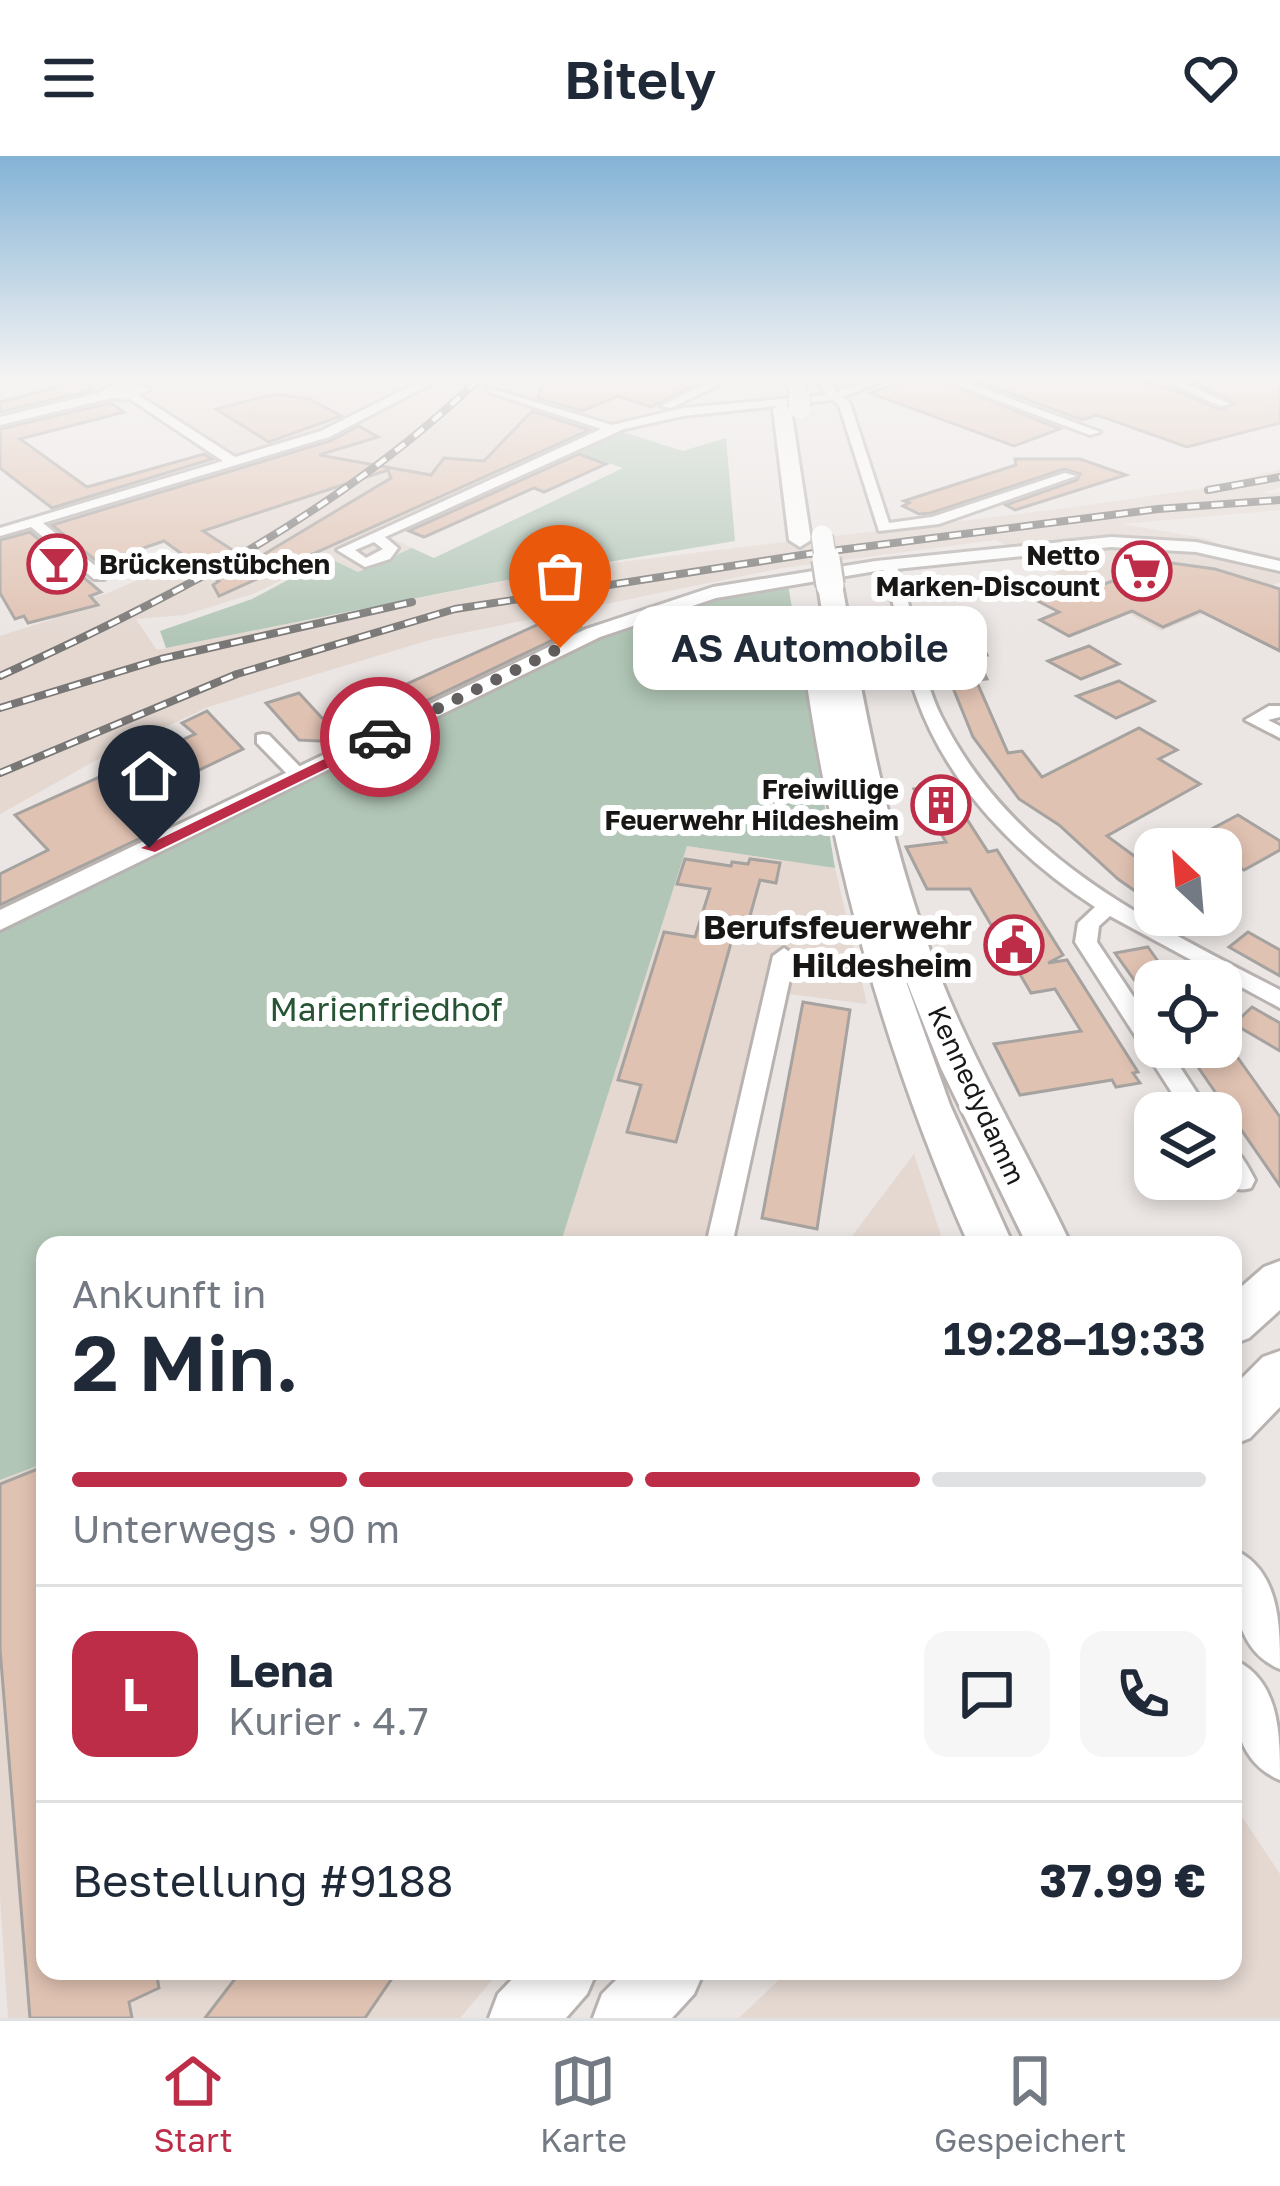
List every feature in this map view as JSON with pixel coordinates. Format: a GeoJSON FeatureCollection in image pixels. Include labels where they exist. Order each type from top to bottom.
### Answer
{"type":"FeatureCollection","features":[{"type":"Feature","properties":{"kind":"main road","name":"Kennedydamm"},"geometry":{"type":"LineString","coordinates":[[800,466],[818,586],[829,751],[857,887],[929,1100],[984,1236]]}},
{"type":"Feature","properties":{"kind":"main road","name":"Kennedydamm"},"geometry":{"type":"LineString","coordinates":[[818,586],[867,796],[910,942],[972,1094],[1044,1236]]}},
{"type":"Feature","properties":{"kind":"main road"},"geometry":{"type":"LineString","coordinates":[[1242,1315],[1280,1281]]}},
{"type":"Feature","properties":{"kind":"main road"},"geometry":{"type":"LineString","coordinates":[[1242,1411],[1280,1373]]}},
{"type":"Feature","properties":{"kind":"main road"},"geometry":{"type":"LineString","coordinates":[[1242,1585],[1280,1646]]}},
{"type":"Feature","properties":{"kind":"main road"},"geometry":{"type":"LineString","coordinates":[[1242,1702],[1280,1755]]}},
{"type":"Feature","properties":{"kind":"main road"},"geometry":{"type":"LineString","coordinates":[[522,2018],[556,1980]]}},
{"type":"Feature","properties":{"kind":"main road"},"geometry":{"type":"LineString","coordinates":[[626,2018],[662,1980]]}},
{"type":"Feature","properties":{"kind":"street"},"geometry":{"type":"LineString","coordinates":[[0,532],[221,466]]}},
{"type":"Feature","properties":{"kind":"street"},"geometry":{"type":"LineString","coordinates":[[375,536],[530,466]]}},
{"type":"Feature","properties":{"kind":"street"},"geometry":{"type":"LineString","coordinates":[[864,466],[884,528],[934,521],[1070,476]]}},
{"type":"Feature","properties":{"kind":"street"},"geometry":{"type":"LineString","coordinates":[[34,523],[99,576]]}},
{"type":"Feature","properties":{"kind":"street"},"geometry":{"type":"LineString","coordinates":[[0,921],[639,615],[748,585],[1112,542],[1196,547],[1276,562]]}},
{"type":"Feature","properties":{"kind":"street"},"geometry":{"type":"LineString","coordinates":[[889,565],[931,714],[959,764],[1010,834],[1110,905],[1280,1000]]}},
{"type":"Feature","properties":{"kind":"street"},"geometry":{"type":"LineString","coordinates":[[1280,712],[1254,720],[1280,734]]}},
{"type":"Feature","properties":{"kind":"street"},"geometry":{"type":"LineString","coordinates":[[263,739],[299,776]]}},
{"type":"Feature","properties":{"kind":"street"},"geometry":{"type":"LineString","coordinates":[[1110,905],[1089,923],[1086,942],[1184,1092]]}},
{"type":"Feature","properties":{"kind":"street"},"geometry":{"type":"LineString","coordinates":[[721,1236],[784,956]]}},
{"type":"Feature","properties":{"kind":"shaded area"},"geometry":{"type":"Polygon","coordinates":[[[525,466],[384,535],[412,548],[358,572],[329,558],[253,594],[184,615],[136,619],[157,650],[570,568],[1075,507],[1219,486],[1280,469],[1280,488],[1261,493],[1280,493],[1280,510],[1122,524],[1204,538],[1280,568],[1280,582],[1161,631],[996,540],[783,568],[433,639],[208,707],[95,761],[0,814],[0,636],[53,619],[54,608],[105,594],[190,558],[143,523],[306,467],[525,466]]]}},
{"type":"Feature","properties":{"kind":"shaded area"},"geometry":{"type":"Polygon","coordinates":[[[687,846],[835,868],[867,1004],[773,992],[728,1236],[563,1236],[687,846]]]}},
{"type":"Feature","properties":{"kind":"shaded area"},"geometry":{"type":"Polygon","coordinates":[[[914,1154],[941,1236],[852,1236],[914,1154]]]}},
{"type":"Feature","properties":{"kind":"shaded area"},"geometry":{"type":"Polygon","coordinates":[[[36,1466],[36,1980],[492,1980],[460,2018],[8,2018],[0,1897],[0,1480],[36,1466]]]}},
{"type":"Feature","properties":{"kind":"shaded area"},"geometry":{"type":"Polygon","coordinates":[[[1242,1817],[1280,1874],[1280,2018],[739,2018],[779,1980],[1242,1980],[1242,1817]]]}},
{"type":"Feature","properties":{"kind":"green space"},"geometry":{"type":"Polygon","coordinates":[[[617,466],[728,466],[735,541],[548,572],[166,648],[160,631],[252,599],[329,558],[358,572],[412,548],[434,558],[623,468],[617,466]]]}},
{"type":"Feature","properties":{"kind":"green space","name":"Marienfriedhof"},"geometry":{"type":"Polygon","coordinates":[[[788,584],[835,868],[687,846],[563,1236],[36,1236],[36,1466],[0,1480],[0,931],[628,626],[691,605],[788,584]]]}},
{"type":"Feature","properties":{"kind":"building"},"geometry":{"type":"Polygon","coordinates":[[[58,466],[87,487],[162,466],[189,466],[52,508],[0,468],[58,466]]]}},
{"type":"Feature","properties":{"kind":"building"},"geometry":{"type":"Polygon","coordinates":[[[248,466],[380,466],[431,475],[438,466],[509,466],[219,596],[213,585],[219,581],[164,541],[99,563],[52,525],[248,466]],[[388,470],[203,531],[251,562],[391,478],[388,470]]]}},
{"type":"Feature","properties":{"kind":"building"},"geometry":{"type":"Polygon","coordinates":[[[553,466],[602,466],[544,492],[534,488],[424,537],[409,531],[553,466]]]}},
{"type":"Feature","properties":{"kind":"building"},"geometry":{"type":"Polygon","coordinates":[[[1013,466],[1100,466],[1126,475],[1015,510],[1006,505],[1077,480],[1080,474],[1064,469],[931,513],[919,514],[903,506],[909,503],[904,501],[1013,466]]]}},
{"type":"Feature","properties":{"kind":"building"},"geometry":{"type":"Polygon","coordinates":[[[30,532],[101,592],[90,596],[98,605],[28,623],[24,616],[15,619],[0,593],[0,540],[30,532]]]}},
{"type":"Feature","properties":{"kind":"building"},"geometry":{"type":"Polygon","coordinates":[[[1164,562],[1215,569],[1280,589],[1280,651],[1200,611],[1163,627],[1132,611],[1069,636],[1040,620],[1059,612],[1026,595],[1060,582],[1080,593],[1164,562]]]}},
{"type":"Feature","properties":{"kind":"building"},"geometry":{"type":"Polygon","coordinates":[[[559,615],[580,627],[340,742],[299,740],[266,703],[299,693],[322,718],[345,718],[391,697],[387,693],[559,615]]]}},
{"type":"Feature","properties":{"kind":"building"},"geometry":{"type":"Polygon","coordinates":[[[946,615],[968,615],[987,655],[964,655],[946,615]]]}},
{"type":"Feature","properties":{"kind":"building"},"geometry":{"type":"Polygon","coordinates":[[[1089,646],[1119,664],[1081,679],[1048,661],[1089,646]]]}},
{"type":"Feature","properties":{"kind":"building"},"geometry":{"type":"Polygon","coordinates":[[[955,656],[976,656],[987,679],[976,680],[1008,753],[1022,751],[1042,777],[1139,728],[1177,750],[1159,759],[1200,784],[1107,836],[1134,856],[1134,890],[1059,825],[1019,799],[973,737],[949,678],[964,677],[955,656]]]}},
{"type":"Feature","properties":{"kind":"building"},"geometry":{"type":"Polygon","coordinates":[[[1119,681],[1154,701],[1116,718],[1077,696],[1119,681]]]}},
{"type":"Feature","properties":{"kind":"building"},"geometry":{"type":"Polygon","coordinates":[[[207,711],[243,749],[141,798],[170,824],[0,905],[0,874],[48,850],[15,815],[195,734],[182,723],[207,711]]]}},
{"type":"Feature","properties":{"kind":"building"},"geometry":{"type":"Polygon","coordinates":[[[945,785],[988,852],[997,850],[1063,955],[1048,963],[1067,960],[1138,1072],[1133,1073],[1140,1083],[1116,1087],[1112,1080],[1020,1095],[994,1044],[1081,1031],[1055,989],[1031,993],[970,889],[927,889],[906,847],[946,842],[914,789],[945,785]]]}},
{"type":"Feature","properties":{"kind":"building"},"geometry":{"type":"Polygon","coordinates":[[[1238,815],[1280,841],[1280,850],[1244,870],[1242,828],[1214,828],[1238,815]]]}},
{"type":"Feature","properties":{"kind":"building"},"geometry":{"type":"Polygon","coordinates":[[[685,859],[731,866],[732,862],[748,864],[750,859],[780,863],[776,883],[760,880],[748,923],[737,921],[676,1142],[627,1132],[641,1085],[618,1080],[664,932],[695,937],[710,889],[677,884],[685,859]]]}},
{"type":"Feature","properties":{"kind":"building"},"geometry":{"type":"Polygon","coordinates":[[[1248,932],[1280,950],[1280,976],[1229,947],[1248,932]]]}},
{"type":"Feature","properties":{"kind":"building"},"geometry":{"type":"Polygon","coordinates":[[[1148,947],[1157,960],[1134,960],[1134,980],[1115,953],[1148,947]]]}},
{"type":"Feature","properties":{"kind":"building"},"geometry":{"type":"Polygon","coordinates":[[[803,1002],[850,1010],[817,1229],[762,1218],[803,1002]]]}},
{"type":"Feature","properties":{"kind":"building"},"geometry":{"type":"Polygon","coordinates":[[[1252,1007],[1280,1023],[1280,1051],[1242,1029],[1242,1016],[1252,1007]]]}},
{"type":"Feature","properties":{"kind":"building"},"geometry":{"type":"Polygon","coordinates":[[[1242,1064],[1280,1117],[1280,1186],[1242,1131],[1242,1092],[1215,1092],[1199,1068],[1242,1068],[1242,1064]]]}},
{"type":"Feature","properties":{"kind":"building"},"geometry":{"type":"Polygon","coordinates":[[[36,1470],[36,1980],[158,1980],[159,1988],[129,2002],[132,2018],[30,2018],[0,1649],[0,1484],[36,1470]]]}},
{"type":"Feature","properties":{"kind":"building"},"geometry":{"type":"Polygon","coordinates":[[[234,1980],[391,1980],[365,2018],[205,2018],[234,1980]]]}},
{"type":"Feature","properties":{"kind":"railway"},"geometry":{"type":"LineString","coordinates":[[0,676],[129,615],[253,548],[375,466]]}},
{"type":"Feature","properties":{"kind":"railway"},"geometry":{"type":"LineString","coordinates":[[1208,490],[1280,477]]}},
{"type":"Feature","properties":{"kind":"railway"},"geometry":{"type":"LineString","coordinates":[[0,773],[237,674],[455,609],[808,554],[1158,509],[1280,500]]}},
{"type":"Feature","properties":{"kind":"railway"},"geometry":{"type":"LineString","coordinates":[[0,708],[161,659],[412,602]]}},
{"type":"Feature","properties":{"kind":"way so far"},"geometry":{"type":"LineString","coordinates":[[380,737],[560,648]]}},
{"type":"Feature","properties":{"kind":"place","name":"Brückenstübchen"},"geometry":{"type":"Point","coordinates":[57,564]}},
{"type":"Feature","properties":{"kind":"place","name":"Netto Marken-Discount"},"geometry":{"type":"Point","coordinates":[1142,571]}},
{"type":"Feature","properties":{"kind":"place","name":"AS Automobile"},"geometry":{"type":"Point","coordinates":[560,648]}},
{"type":"Feature","properties":{"kind":"place","name":"Freiwillige Feuerwehr Hildesheim"},"geometry":{"type":"Point","coordinates":[941,805]}},
{"type":"Feature","properties":{"kind":"place","name":"Berufsfeuerwehr Hildesheim"},"geometry":{"type":"Point","coordinates":[1014,945]}},
{"type":"Feature","properties":{"kind":"route"},"geometry":{"type":"LineString","coordinates":[[149,848],[380,737]]}}]}
